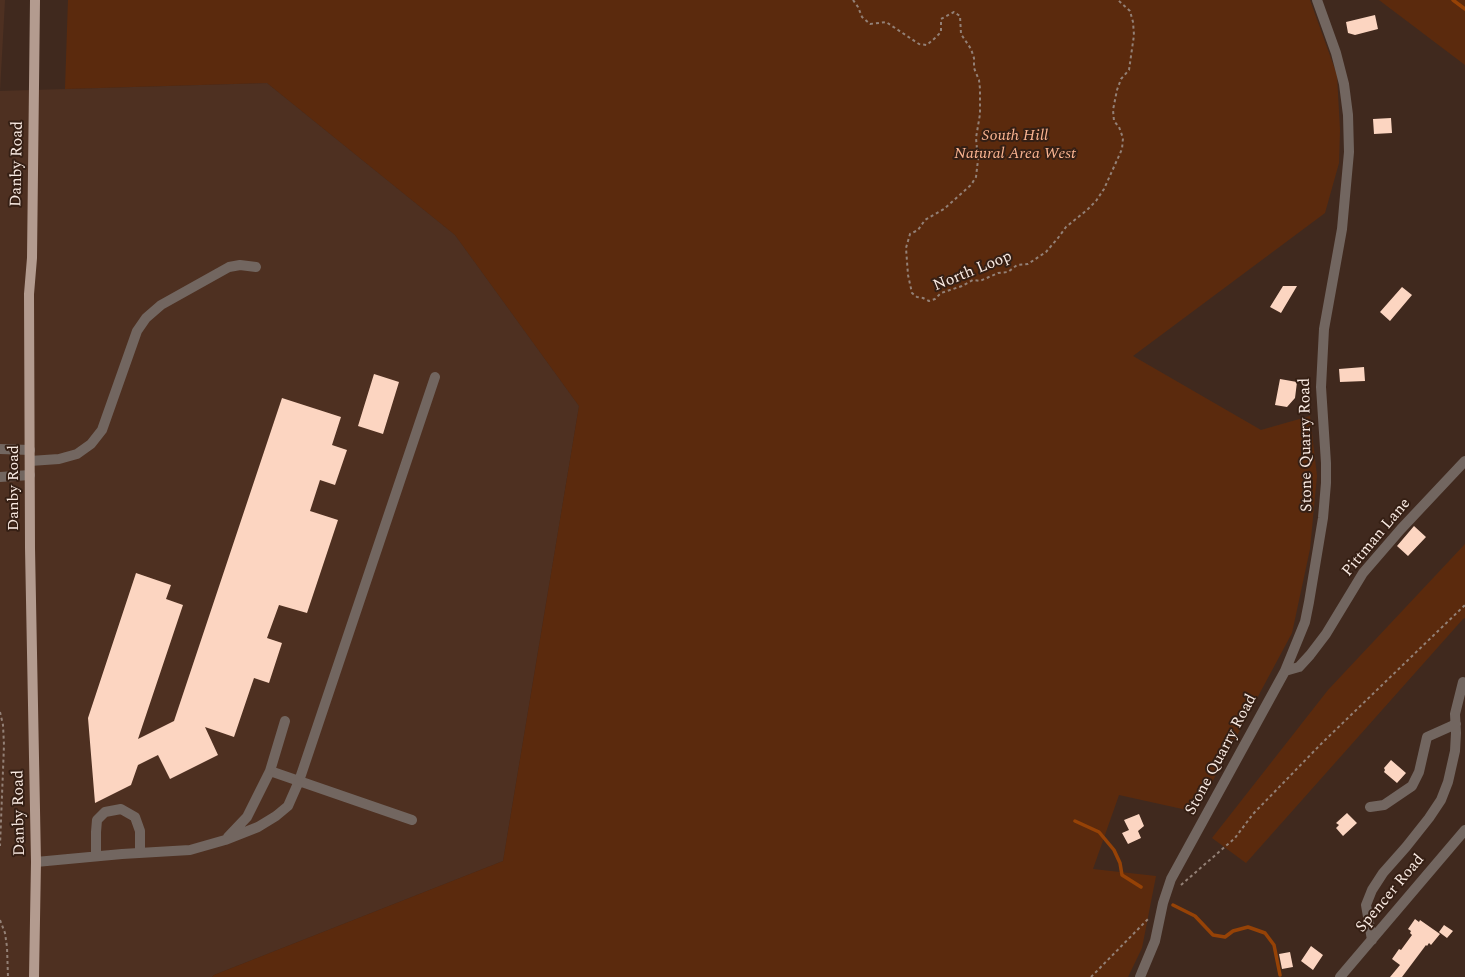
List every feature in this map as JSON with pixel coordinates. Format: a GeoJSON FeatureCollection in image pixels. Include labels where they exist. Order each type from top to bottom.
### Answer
{"type":"FeatureCollection","features":[{"type":"Feature","properties":{"kind":"main road","name":"Danby Road"},"geometry":{"type":"LineString","coordinates":[[34,977],[36,862],[30,556],[29,294],[32,258],[35,0]]}},
{"type":"Feature","properties":{"kind":"street","name":"Stone Quarry Road"},"geometry":{"type":"LineString","coordinates":[[1140,977],[1155,941],[1163,903],[1171,879],[1285,671],[1305,622],[1323,518],[1326,463],[1321,387],[1324,329],[1342,229],[1348,152],[1348,115],[1344,84],[1336,54],[1317,0]]}},
{"type":"Feature","properties":{"kind":"street"},"geometry":{"type":"LineString","coordinates":[[30,461],[59,459],[77,454],[91,444],[102,430],[137,331],[146,318],[161,305],[229,267],[240,264],[256,267]]}},
{"type":"Feature","properties":{"kind":"street"},"geometry":{"type":"LineString","coordinates":[[36,862],[96,856],[190,850],[225,840],[258,827],[276,816],[288,806],[298,781],[435,377]]}},
{"type":"Feature","properties":{"kind":"street"},"geometry":{"type":"LineString","coordinates":[[0,449],[30,450]]}},
{"type":"Feature","properties":{"kind":"street","name":"Pittman Lane"},"geometry":{"type":"LineString","coordinates":[[1285,671],[1299,667],[1310,655],[1326,634],[1363,573],[1401,529],[1465,461]]}},
{"type":"Feature","properties":{"kind":"street"},"geometry":{"type":"LineString","coordinates":[[0,477],[30,475]]}},
{"type":"Feature","properties":{"kind":"street"},"geometry":{"type":"LineString","coordinates":[[1372,940],[1366,905],[1372,890],[1383,873],[1419,832],[1441,800],[1448,782],[1455,751],[1456,714],[1463,682]]}},
{"type":"Feature","properties":{"kind":"street"},"geometry":{"type":"LineString","coordinates":[[225,840],[247,817],[270,771],[285,721]]}},
{"type":"Feature","properties":{"kind":"street"},"geometry":{"type":"LineString","coordinates":[[1370,807],[1384,806],[1412,786],[1419,772],[1427,737],[1455,724]]}},
{"type":"Feature","properties":{"kind":"street"},"geometry":{"type":"LineString","coordinates":[[270,771],[412,820]]}},
{"type":"Feature","properties":{"kind":"street"},"geometry":{"type":"LineString","coordinates":[[96,856],[97,820],[106,812],[121,809],[135,817],[140,831],[140,853]]}},
{"type":"Feature","properties":{"kind":"street","name":"Spencer Road"},"geometry":{"type":"LineString","coordinates":[[1340,977],[1465,830]]}},
{"type":"Feature","properties":{"kind":"path","name":"North Loop"},"geometry":{"type":"LineString","coordinates":[[852,0],[858,7],[862,17],[870,24],[886,22],[919,44],[927,44],[935,38],[941,32],[941,19],[954,12],[960,16],[961,34],[971,49],[974,58],[974,68],[979,80],[980,89],[980,114],[976,138],[978,160],[976,177],[971,184],[944,209],[925,220],[918,230],[910,234],[906,248],[908,275],[912,293],[916,297],[929,301],[935,299],[941,293],[962,286],[973,280],[980,281],[998,273],[1008,272],[1017,265],[1028,264],[1046,252],[1066,227],[1096,201],[1104,189],[1122,149],[1122,138],[1119,127],[1114,121],[1113,110],[1119,84],[1121,79],[1129,70],[1134,35],[1130,11],[1118,0]]}},
{"type":"Feature","properties":{"kind":"path"},"geometry":{"type":"LineString","coordinates":[[1177,889],[1235,838],[1253,814],[1322,743],[1465,605]]}},
{"type":"Feature","properties":{"kind":"path"},"geometry":{"type":"LineString","coordinates":[[0,712],[3,725],[4,745],[0,846]]}},
{"type":"Feature","properties":{"kind":"path"},"geometry":{"type":"LineString","coordinates":[[1091,977],[1163,903]]}},
{"type":"Feature","properties":{"kind":"path"},"geometry":{"type":"LineString","coordinates":[[0,920],[5,933],[7,947],[8,977]]}},
{"type":"Feature","properties":{"kind":"shaded area"},"geometry":{"type":"Polygon","coordinates":[[[0,0],[5,0],[0,91],[0,0]]]}},
{"type":"Feature","properties":{"kind":"shaded area"},"geometry":{"type":"Polygon","coordinates":[[[267,83],[455,235],[579,406],[503,861],[212,977],[0,977],[0,91],[267,83]]]}},
{"type":"Feature","properties":{"kind":"green space","name":"South Hill Natural Area West"},"geometry":{"type":"Polygon","coordinates":[[[68,0],[1310,0],[1337,75],[1340,130],[1339,163],[1325,213],[1133,356],[1261,430],[1310,416],[1317,476],[1310,549],[1292,633],[1196,812],[1119,795],[1093,869],[1156,876],[1142,948],[1128,977],[212,977],[503,861],[579,406],[455,235],[267,83],[65,89],[68,0]]]}},
{"type":"Feature","properties":{"kind":"green space"},"geometry":{"type":"Polygon","coordinates":[[[1379,0],[1465,0],[1465,65],[1379,0]]]}},
{"type":"Feature","properties":{"kind":"green space"},"geometry":{"type":"Polygon","coordinates":[[[1465,544],[1465,618],[1246,863],[1212,838],[1328,690],[1465,544]]]}},
{"type":"Feature","properties":{"kind":"building"},"geometry":{"type":"Polygon","coordinates":[[[1375,15],[1378,29],[1355,35],[1348,33],[1346,22],[1375,15]]]}},
{"type":"Feature","properties":{"kind":"building"},"geometry":{"type":"Polygon","coordinates":[[[1391,118],[1392,133],[1374,134],[1373,119],[1391,118]]]}},
{"type":"Feature","properties":{"kind":"building"},"geometry":{"type":"Polygon","coordinates":[[[1283,286],[1297,286],[1281,313],[1270,307],[1283,286]]]}},
{"type":"Feature","properties":{"kind":"building"},"geometry":{"type":"Polygon","coordinates":[[[1402,287],[1412,295],[1390,321],[1380,312],[1402,287]]]}},
{"type":"Feature","properties":{"kind":"building"},"geometry":{"type":"Polygon","coordinates":[[[1364,367],[1365,381],[1340,382],[1339,369],[1364,367]]]}},
{"type":"Feature","properties":{"kind":"building"},"geometry":{"type":"Polygon","coordinates":[[[374,374],[399,382],[383,434],[358,426],[374,374]]]}},
{"type":"Feature","properties":{"kind":"building"},"geometry":{"type":"Polygon","coordinates":[[[1280,379],[1297,382],[1295,398],[1287,407],[1275,405],[1280,379]]]}},
{"type":"Feature","properties":{"kind":"building"},"geometry":{"type":"Polygon","coordinates":[[[282,398],[341,417],[332,445],[347,450],[335,485],[320,480],[310,511],[338,520],[307,613],[279,605],[267,638],[282,643],[269,683],[254,678],[234,737],[205,727],[218,755],[170,779],[158,755],[138,765],[131,785],[95,803],[88,718],[136,573],[171,585],[166,599],[183,605],[138,739],[174,721],[282,398]]]}},
{"type":"Feature","properties":{"kind":"building"},"geometry":{"type":"Polygon","coordinates":[[[1414,526],[1426,537],[1408,556],[1397,546],[1414,526]]]}},
{"type":"Feature","properties":{"kind":"building"},"geometry":{"type":"Polygon","coordinates":[[[1391,760],[1406,773],[1397,783],[1384,772],[1384,768],[1391,760]]]}},
{"type":"Feature","properties":{"kind":"building"},"geometry":{"type":"Polygon","coordinates":[[[1347,813],[1357,823],[1343,836],[1336,828],[1339,825],[1336,823],[1347,813]]]}},
{"type":"Feature","properties":{"kind":"building"},"geometry":{"type":"Polygon","coordinates":[[[1139,814],[1144,826],[1138,831],[1141,838],[1128,844],[1122,833],[1129,830],[1124,820],[1139,814]]]}},
{"type":"Feature","properties":{"kind":"building"},"geometry":{"type":"Polygon","coordinates":[[[1415,919],[1419,922],[1420,920],[1440,934],[1431,945],[1429,943],[1427,946],[1426,945],[1402,977],[1390,977],[1400,965],[1392,959],[1412,935],[1410,933],[1411,931],[1408,929],[1415,919]]]}},
{"type":"Feature","properties":{"kind":"building"},"geometry":{"type":"Polygon","coordinates":[[[1444,925],[1453,931],[1447,938],[1439,932],[1444,925]]]}},
{"type":"Feature","properties":{"kind":"building"},"geometry":{"type":"Polygon","coordinates":[[[1311,946],[1323,955],[1313,970],[1301,961],[1311,946]]]}},
{"type":"Feature","properties":{"kind":"building"},"geometry":{"type":"Polygon","coordinates":[[[1290,952],[1293,967],[1282,969],[1279,954],[1290,952]]]}},
{"type":"Feature","properties":{"kind":"waterway"},"geometry":{"type":"LineString","coordinates":[[1453,0],[1465,9]]}},
{"type":"Feature","properties":{"kind":"waterway"},"geometry":{"type":"LineString","coordinates":[[1075,821],[1099,832],[1114,850],[1120,863],[1122,875],[1141,887]]}},
{"type":"Feature","properties":{"kind":"waterway"},"geometry":{"type":"LineString","coordinates":[[1173,905],[1195,916],[1213,935],[1225,937],[1233,931],[1248,927],[1265,933],[1274,945],[1280,975]]}}]}
